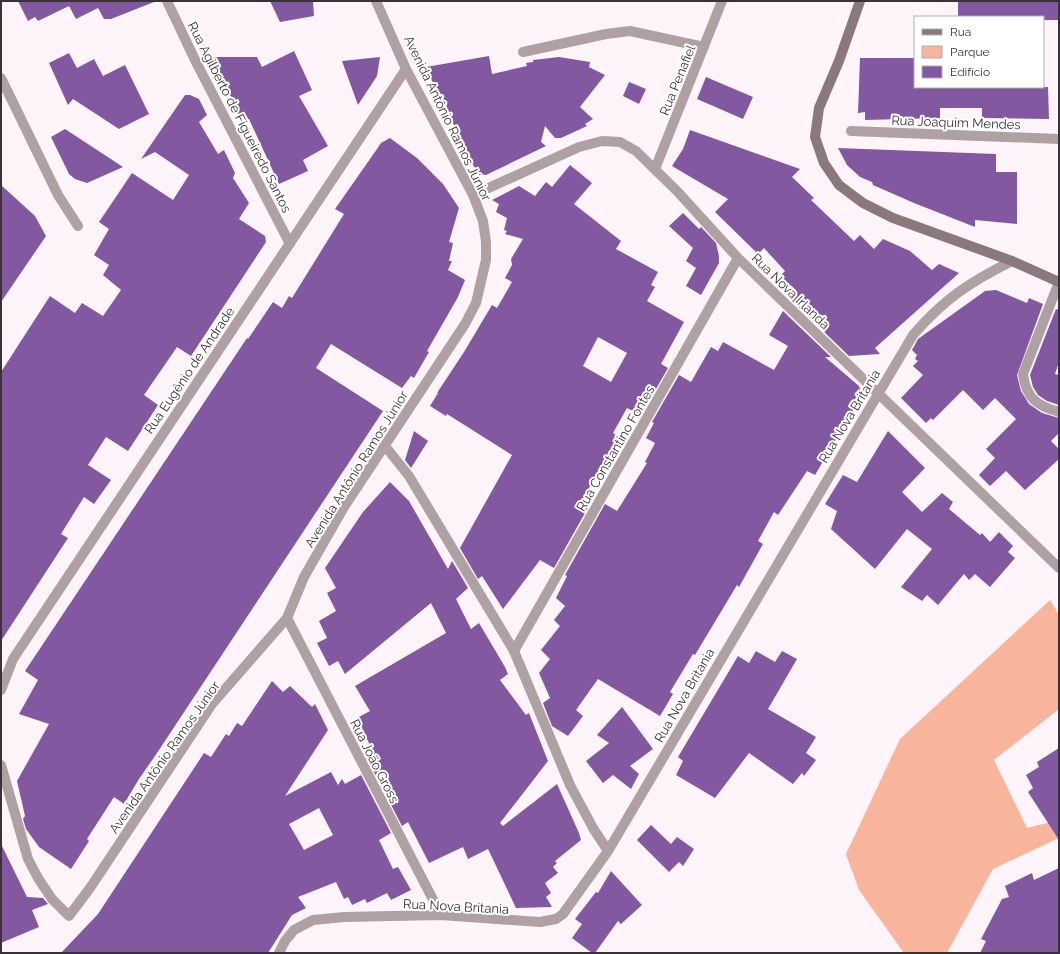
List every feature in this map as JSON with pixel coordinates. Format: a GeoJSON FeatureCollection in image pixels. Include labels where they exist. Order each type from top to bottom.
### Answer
{"type":"FeatureCollection","features":[{"type":"Feature","properties":{"kind":"street","name":"Rua Agilberto de Figueiredo Santos"},"geometry":{"type":"LineString","coordinates":[[167,1],[196,62],[290,244]]}},
{"type":"Feature","properties":{"kind":"street","name":"Avenida Antônio Ramos Júnior"},"geometry":{"type":"LineString","coordinates":[[1,765],[28,859],[38,878],[52,899],[69,916],[90,888],[212,704],[287,618],[304,577],[344,507],[465,324],[476,303],[486,260],[486,242],[482,221],[473,195],[406,69],[376,1]]}},
{"type":"Feature","properties":{"kind":"street","name":"Rua Penafiel"},"geometry":{"type":"LineString","coordinates":[[655,169],[722,1]]}},
{"type":"Feature","properties":{"kind":"street"},"geometry":{"type":"LineString","coordinates":[[860,1],[839,61],[819,108],[815,137],[824,163],[839,185],[863,202],[893,218],[1012,261],[1059,282],[1023,374],[1025,385],[1031,398],[1042,407],[1059,412]]}},
{"type":"Feature","properties":{"kind":"street"},"geometry":{"type":"LineString","coordinates":[[523,52],[606,34],[630,31],[704,47]]}},
{"type":"Feature","properties":{"kind":"street","name":"Rua Eugênio de Andrade"},"geometry":{"type":"LineString","coordinates":[[1,690],[13,659],[138,469],[406,69]]}},
{"type":"Feature","properties":{"kind":"street"},"geometry":{"type":"LineString","coordinates":[[1,78],[58,195],[78,226]]}},
{"type":"Feature","properties":{"kind":"street","name":"Rua Joaquim Mendes"},"geometry":{"type":"LineString","coordinates":[[851,131],[1059,139]]}},
{"type":"Feature","properties":{"kind":"street","name":"Rua Nova Irlanda"},"geometry":{"type":"LineString","coordinates":[[473,195],[579,147],[602,141],[620,142],[636,151],[655,169],[738,258],[877,394],[1059,568]]}},
{"type":"Feature","properties":{"kind":"street","name":"Rua Constantino Fontes"},"geometry":{"type":"LineString","coordinates":[[514,651],[738,258]]}},
{"type":"Feature","properties":{"kind":"street","name":"Rua Nova Britania"},"geometry":{"type":"LineString","coordinates":[[279,953],[285,941],[294,930],[313,920],[344,916],[441,915],[540,922],[556,919],[567,910],[608,851],[913,335],[932,313],[964,287],[1012,261]]}},
{"type":"Feature","properties":{"kind":"street"},"geometry":{"type":"LineString","coordinates":[[385,446],[409,476],[514,651],[570,785],[593,828],[608,851]]}},
{"type":"Feature","properties":{"kind":"street","name":"Rua João Gross"},"geometry":{"type":"LineString","coordinates":[[287,618],[441,915]]}},
{"type":"Feature","properties":{"kind":"green space"},"geometry":{"type":"Polygon","coordinates":[[[1050,600],[1059,615],[1059,709],[994,760],[1027,828],[1059,820],[1059,838],[993,869],[947,953],[904,953],[859,890],[846,854],[900,739],[1050,600]]]}},
{"type":"Feature","properties":{"kind":"building"},"geometry":{"type":"Polygon","coordinates":[[[18,1],[154,2],[111,19],[104,19],[98,8],[76,19],[69,6],[38,21],[35,17],[28,21],[18,1]]]}},
{"type":"Feature","properties":{"kind":"building"},"geometry":{"type":"Polygon","coordinates":[[[270,1],[313,1],[314,16],[280,22],[270,1]]]}},
{"type":"Feature","properties":{"kind":"building"},"geometry":{"type":"Polygon","coordinates":[[[958,1],[1059,1],[1059,20],[1044,20],[1044,16],[958,16],[958,1]]]}},
{"type":"Feature","properties":{"kind":"building"},"geometry":{"type":"Polygon","coordinates":[[[294,51],[312,90],[299,96],[328,146],[303,160],[308,171],[279,184],[249,119],[242,122],[213,57],[257,57],[262,67],[294,51]]]}},
{"type":"Feature","properties":{"kind":"building"},"geometry":{"type":"Polygon","coordinates":[[[69,53],[77,68],[94,59],[103,76],[125,65],[149,114],[119,129],[73,99],[68,105],[49,63],[69,53]]]}},
{"type":"Feature","properties":{"kind":"building"},"geometry":{"type":"Polygon","coordinates":[[[489,56],[492,74],[527,66],[526,63],[533,62],[533,60],[559,57],[590,62],[589,67],[605,75],[580,107],[593,119],[585,124],[587,126],[561,138],[555,138],[545,126],[541,142],[546,146],[486,175],[479,174],[467,156],[440,93],[438,94],[426,67],[489,56]]]}},
{"type":"Feature","properties":{"kind":"building"},"geometry":{"type":"Polygon","coordinates":[[[380,57],[377,76],[358,105],[342,61],[380,57]]]}},
{"type":"Feature","properties":{"kind":"building"},"geometry":{"type":"Polygon","coordinates":[[[860,58],[914,58],[914,88],[1048,87],[1049,119],[982,118],[982,108],[940,108],[940,118],[865,120],[865,112],[858,113],[860,58]]]}},
{"type":"Feature","properties":{"kind":"building"},"geometry":{"type":"Polygon","coordinates":[[[706,77],[753,97],[743,119],[697,99],[706,77]]]}},
{"type":"Feature","properties":{"kind":"building"},"geometry":{"type":"Polygon","coordinates":[[[629,82],[646,89],[639,104],[623,96],[629,82]]]}},
{"type":"Feature","properties":{"kind":"building"},"geometry":{"type":"Polygon","coordinates":[[[185,95],[190,95],[199,99],[207,115],[199,122],[218,154],[224,150],[235,173],[233,178],[249,203],[239,219],[265,236],[266,242],[191,356],[177,347],[144,395],[158,405],[128,451],[106,437],[88,465],[111,480],[94,504],[84,497],[61,534],[68,538],[1,641],[1,372],[50,296],[75,313],[82,303],[103,316],[121,290],[103,275],[109,265],[94,255],[109,229],[99,222],[132,173],[173,200],[189,175],[155,152],[141,159],[185,95]]]}},
{"type":"Feature","properties":{"kind":"building"},"geometry":{"type":"Polygon","coordinates":[[[65,129],[123,167],[87,183],[75,179],[69,174],[51,137],[65,129]]]}},
{"type":"Feature","properties":{"kind":"building"},"geometry":{"type":"Polygon","coordinates":[[[690,130],[800,169],[792,177],[814,198],[811,200],[854,241],[860,235],[874,249],[883,239],[910,251],[932,270],[939,264],[959,273],[875,348],[880,354],[849,356],[790,299],[796,290],[780,276],[785,271],[764,248],[758,254],[715,212],[728,199],[672,166],[683,149],[690,130]]]}},
{"type":"Feature","properties":{"kind":"building"},"geometry":{"type":"Polygon","coordinates":[[[390,138],[417,158],[443,184],[459,208],[449,242],[453,243],[449,261],[452,261],[448,270],[465,280],[458,297],[427,351],[429,352],[414,378],[411,376],[402,388],[331,344],[316,368],[383,411],[139,779],[124,804],[114,797],[87,839],[89,841],[71,869],[39,847],[26,829],[23,819],[25,816],[17,781],[49,724],[19,714],[38,680],[25,671],[247,338],[248,339],[273,302],[282,308],[289,296],[292,298],[344,214],[335,209],[381,143],[390,138]]]}},
{"type":"Feature","properties":{"kind":"building"},"geometry":{"type":"Polygon","coordinates":[[[838,148],[996,154],[996,172],[1017,172],[1017,224],[975,220],[975,227],[914,203],[873,185],[872,182],[860,177],[847,165],[838,148]]]}},
{"type":"Feature","properties":{"kind":"building"},"geometry":{"type":"Polygon","coordinates":[[[570,165],[592,183],[574,204],[621,241],[616,249],[658,272],[651,285],[655,287],[647,301],[684,322],[661,364],[668,368],[641,415],[627,408],[613,433],[619,437],[586,493],[594,497],[554,568],[540,560],[503,609],[482,576],[478,579],[460,548],[512,455],[447,414],[446,416],[430,406],[492,305],[497,308],[512,282],[505,278],[512,265],[511,259],[523,239],[505,234],[507,231],[504,230],[507,218],[496,212],[499,204],[492,200],[519,186],[535,196],[546,182],[552,187],[570,165]],[[598,337],[583,366],[611,382],[627,353],[598,337]]]}},
{"type":"Feature","properties":{"kind":"building"},"geometry":{"type":"Polygon","coordinates":[[[1,185],[35,216],[46,236],[1,302],[1,185]]]}},
{"type":"Feature","properties":{"kind":"building"},"geometry":{"type":"Polygon","coordinates":[[[683,213],[699,229],[701,227],[716,243],[719,256],[719,263],[701,295],[686,286],[696,268],[686,261],[693,248],[669,226],[683,213]]]}},
{"type":"Feature","properties":{"kind":"building"},"geometry":{"type":"Polygon","coordinates":[[[996,290],[1027,303],[1029,298],[1043,304],[1017,375],[1021,391],[1029,404],[1042,413],[1059,418],[1059,433],[1051,441],[1059,449],[1059,459],[1025,490],[1006,471],[990,486],[979,475],[995,458],[986,449],[1016,419],[995,398],[983,410],[963,390],[933,420],[931,418],[926,423],[901,398],[923,375],[913,366],[918,361],[915,359],[917,355],[912,350],[918,339],[985,291],[996,290]]]}},
{"type":"Feature","properties":{"kind":"building"},"geometry":{"type":"Polygon","coordinates":[[[1056,309],[1059,310],[1059,362],[1055,374],[1059,375],[1059,405],[1047,401],[1038,395],[1033,387],[1030,375],[1056,309]]]}},
{"type":"Feature","properties":{"kind":"building"},"geometry":{"type":"Polygon","coordinates":[[[783,311],[831,357],[825,357],[859,386],[862,395],[815,475],[807,471],[778,515],[774,512],[758,541],[763,544],[739,587],[737,585],[695,655],[693,654],[670,692],[673,694],[660,716],[598,679],[576,710],[583,716],[568,736],[552,726],[543,703],[550,698],[539,673],[550,659],[541,650],[560,626],[554,620],[565,606],[556,598],[567,576],[565,575],[605,504],[617,511],[647,463],[645,462],[655,443],[646,438],[654,423],[652,422],[679,375],[691,382],[711,347],[718,351],[723,342],[774,370],[788,346],[769,335],[783,311]]]}},
{"type":"Feature","properties":{"kind":"building"},"geometry":{"type":"Polygon","coordinates":[[[414,431],[428,441],[411,468],[405,460],[414,431]]]}},
{"type":"Feature","properties":{"kind":"building"},"geometry":{"type":"Polygon","coordinates":[[[888,431],[925,468],[902,492],[922,512],[942,493],[953,502],[949,509],[980,535],[982,533],[990,542],[999,532],[1013,546],[1008,552],[1015,558],[990,587],[975,574],[969,580],[964,574],[938,605],[927,595],[922,601],[901,587],[932,549],[907,529],[875,569],[831,529],[837,511],[825,504],[843,475],[857,482],[888,431]]]}},
{"type":"Feature","properties":{"kind":"building"},"geometry":{"type":"Polygon","coordinates":[[[390,482],[409,501],[448,569],[452,561],[468,588],[456,599],[471,629],[479,623],[505,667],[508,674],[500,680],[526,715],[529,713],[548,761],[500,823],[503,826],[557,784],[579,833],[581,840],[555,861],[557,863],[553,867],[558,873],[545,883],[551,893],[546,897],[552,907],[516,908],[488,849],[468,859],[463,847],[429,863],[408,822],[402,826],[372,768],[379,764],[357,718],[370,711],[355,686],[446,633],[431,603],[345,674],[338,661],[329,666],[317,643],[327,638],[319,621],[336,611],[327,593],[336,588],[325,568],[363,512],[390,482]]]}},
{"type":"Feature","properties":{"kind":"building"},"geometry":{"type":"Polygon","coordinates":[[[756,651],[775,662],[782,651],[797,659],[768,709],[816,737],[806,753],[816,760],[804,776],[802,773],[793,784],[749,753],[715,798],[676,775],[683,761],[678,757],[738,656],[749,663],[756,651]]]}},
{"type":"Feature","properties":{"kind":"building"},"geometry":{"type":"Polygon","coordinates":[[[272,681],[283,692],[290,686],[312,707],[315,704],[328,730],[285,796],[331,772],[338,785],[342,779],[345,784],[361,775],[391,833],[379,840],[393,869],[398,867],[411,890],[391,900],[387,893],[367,903],[365,899],[352,905],[348,897],[344,899],[336,882],[298,897],[306,908],[292,915],[268,953],[61,953],[98,914],[204,753],[211,757],[226,734],[229,736],[237,723],[242,726],[272,681]],[[319,808],[289,824],[304,850],[333,835],[319,808]]]}},
{"type":"Feature","properties":{"kind":"building"},"geometry":{"type":"Polygon","coordinates":[[[622,707],[653,749],[630,766],[639,774],[631,789],[613,775],[603,783],[586,761],[609,743],[597,735],[622,707]]]}},
{"type":"Feature","properties":{"kind":"building"},"geometry":{"type":"Polygon","coordinates":[[[1059,748],[1059,840],[1028,792],[1033,788],[1026,775],[1039,767],[1037,762],[1059,748]]]}},
{"type":"Feature","properties":{"kind":"building"},"geometry":{"type":"Polygon","coordinates":[[[651,825],[671,844],[677,837],[694,849],[683,866],[679,862],[669,872],[637,840],[651,825]]]}},
{"type":"Feature","properties":{"kind":"building"},"geometry":{"type":"Polygon","coordinates":[[[1,844],[27,897],[43,898],[48,904],[32,910],[39,927],[1,943],[1,844]]]}},
{"type":"Feature","properties":{"kind":"building"},"geometry":{"type":"Polygon","coordinates":[[[1059,868],[1059,953],[980,953],[986,941],[981,939],[1002,899],[1009,897],[1005,886],[1032,873],[1034,880],[1059,868]]]}},
{"type":"Feature","properties":{"kind":"building"},"geometry":{"type":"Polygon","coordinates":[[[611,871],[642,905],[621,924],[618,921],[595,953],[592,953],[572,938],[582,924],[575,919],[596,892],[598,893],[611,871]]]}}]}
